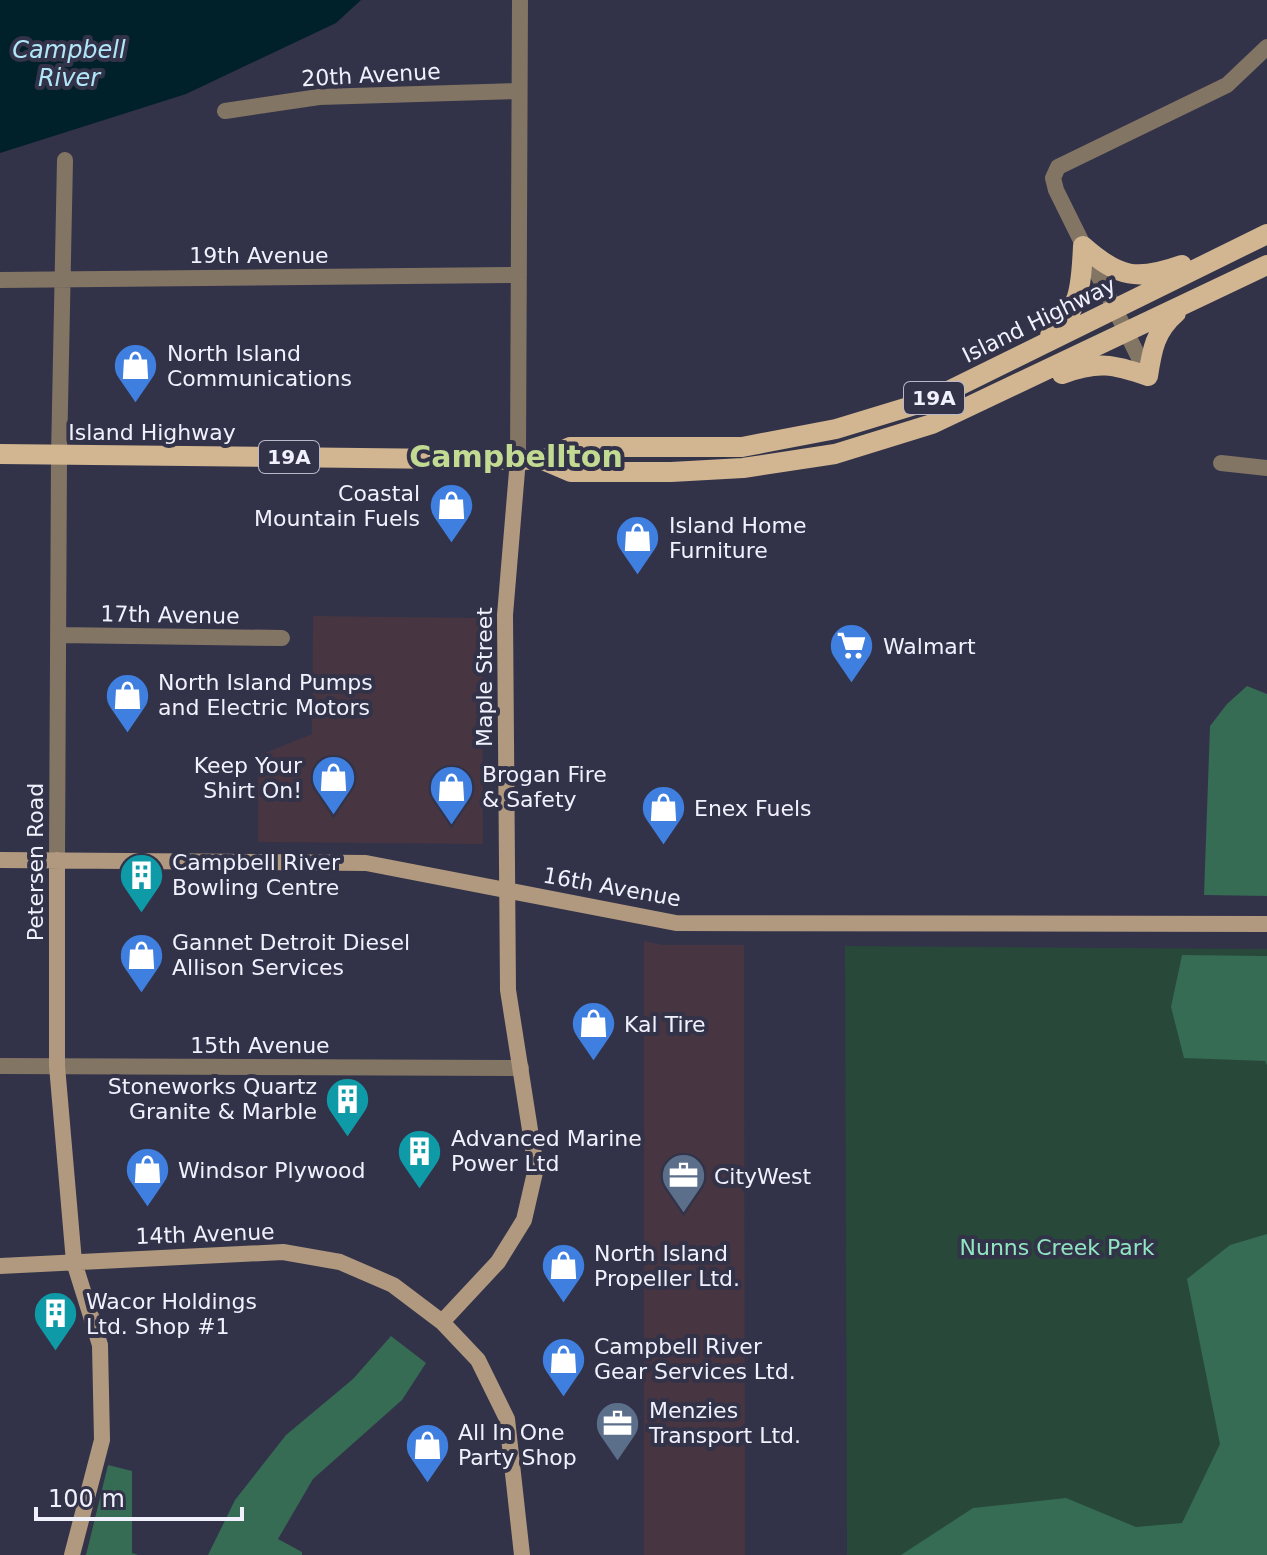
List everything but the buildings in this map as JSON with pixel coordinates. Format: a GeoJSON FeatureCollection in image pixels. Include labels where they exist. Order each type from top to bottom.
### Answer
{"type":"FeatureCollection","features":[{"type":"Feature","properties":{"kind":"main road"},"geometry":{"type":"LineString","coordinates":[[1083,246],[1105,266],[1117,272],[1141,276],[1161,273],[1266,235]]}},
{"type":"Feature","properties":{"kind":"main road","name":"Island Highway"},"geometry":{"type":"LineString","coordinates":[[543,460],[570,447],[742,447],[836,429],[928,401],[1266,235]]}},
{"type":"Feature","properties":{"kind":"main road"},"geometry":{"type":"LineString","coordinates":[[1039,347],[1070,315],[1078,299],[1083,246]]}},
{"type":"Feature","properties":{"kind":"main road","name":"Island Highway"},"geometry":{"type":"LineString","coordinates":[[0,454],[518,459],[543,460],[571,472],[743,468],[835,454],[932,424],[1267,265]]}},
{"type":"Feature","properties":{"kind":"main road"},"geometry":{"type":"LineString","coordinates":[[932,424],[1093,365],[1119,366],[1148,376],[1157,334],[1165,322],[1188,303]]}},
{"type":"Feature","properties":{"kind":"street","name":"Maple Street"},"geometry":{"type":"LineString","coordinates":[[442,1322],[498,1262],[524,1220],[536,1168],[508,990],[505,615],[518,459],[520,0]]}},
{"type":"Feature","properties":{"kind":"street"},"geometry":{"type":"LineString","coordinates":[[1148,376],[1056,190],[1053,178],[1058,167],[1227,85],[1267,47]]}},
{"type":"Feature","properties":{"kind":"street","name":"20th Avenue"},"geometry":{"type":"LineString","coordinates":[[225,111],[319,97],[519,91]]}},
{"type":"Feature","properties":{"kind":"street","name":"Petersen Road"},"geometry":{"type":"LineString","coordinates":[[65,160],[59,456],[57,1066],[74,1262],[100,1345],[102,1440],[72,1555]]}},
{"type":"Feature","properties":{"kind":"street","name":"19th Avenue"},"geometry":{"type":"LineString","coordinates":[[0,280],[519,275]]}},
{"type":"Feature","properties":{"kind":"street"},"geometry":{"type":"LineString","coordinates":[[1221,463],[1267,468]]}},
{"type":"Feature","properties":{"kind":"street","name":"17th Avenue"},"geometry":{"type":"LineString","coordinates":[[58,635],[282,638]]}},
{"type":"Feature","properties":{"kind":"street","name":"16th Avenue"},"geometry":{"type":"LineString","coordinates":[[0,860],[366,863],[676,923],[1267,924]]}},
{"type":"Feature","properties":{"kind":"street","name":"15th Avenue"},"geometry":{"type":"LineString","coordinates":[[0,1066],[521,1068]]}},
{"type":"Feature","properties":{"kind":"street","name":"14th Avenue"},"geometry":{"type":"LineString","coordinates":[[0,1266],[283,1252],[340,1262],[388,1282],[442,1322],[478,1360],[507,1419],[522,1555]]}},
{"type":"Feature","properties":{"kind":"shaded area"},"geometry":{"type":"Polygon","coordinates":[[[313,616],[482,618],[483,844],[258,842],[258,756],[312,734],[313,616]]]}},
{"type":"Feature","properties":{"kind":"shaded area"},"geometry":{"type":"Polygon","coordinates":[[[644,941],[662,945],[744,945],[745,1555],[644,1555],[644,941]]]}},
{"type":"Feature","properties":{"kind":"green space"},"geometry":{"type":"Polygon","coordinates":[[[1247,686],[1267,694],[1267,896],[1204,895],[1210,726],[1227,704],[1247,686]]]}},
{"type":"Feature","properties":{"kind":"green space","name":"Nunns Creek Park"},"geometry":{"type":"Polygon","coordinates":[[[845,946],[1267,949],[1267,1555],[847,1555],[845,946]]]}},
{"type":"Feature","properties":{"kind":"green space"},"geometry":{"type":"Polygon","coordinates":[[[1182,955],[1267,956],[1267,1065],[1265,1061],[1184,1058],[1171,1007],[1182,955]]]}},
{"type":"Feature","properties":{"kind":"green space"},"geometry":{"type":"Polygon","coordinates":[[[1267,1234],[1267,1555],[901,1555],[973,1508],[1066,1498],[1136,1527],[1182,1523],[1220,1444],[1187,1279],[1230,1245],[1267,1234]]]}},
{"type":"Feature","properties":{"kind":"green space"},"geometry":{"type":"Polygon","coordinates":[[[391,1336],[426,1363],[402,1400],[313,1479],[278,1539],[302,1552],[302,1555],[208,1555],[235,1500],[286,1435],[353,1379],[391,1336]]]}},
{"type":"Feature","properties":{"kind":"green space"},"geometry":{"type":"Polygon","coordinates":[[[108,1465],[132,1471],[132,1553],[138,1555],[86,1555],[108,1465]]]}},
{"type":"Feature","properties":{"kind":"water","name":"Campbell River"},"geometry":{"type":"Polygon","coordinates":[[[0,0],[361,0],[336,23],[186,94],[0,153],[0,0]]]}},
{"type":"Feature","properties":{"kind":"place","name":"North Island Communications"},"geometry":{"type":"Point","coordinates":[136,405]}},
{"type":"Feature","properties":{"kind":"place","name":"Coastal Mountain Fuels"},"geometry":{"type":"Point","coordinates":[451,545]}},
{"type":"Feature","properties":{"kind":"place","name":"Island Home Furniture"},"geometry":{"type":"Point","coordinates":[638,577]}},
{"type":"Feature","properties":{"kind":"place","name":"Walmart"},"geometry":{"type":"Point","coordinates":[852,685]}},
{"type":"Feature","properties":{"kind":"place","name":"North Island Pumps and Electric Motors"},"geometry":{"type":"Point","coordinates":[127,734]}},
{"type":"Feature","properties":{"kind":"place","name":"Keep Your Shirt On!"},"geometry":{"type":"Point","coordinates":[333,817]}},
{"type":"Feature","properties":{"kind":"place","name":"Brogan Fire & Safety"},"geometry":{"type":"Point","coordinates":[451,826]}},
{"type":"Feature","properties":{"kind":"place","name":"Enex Fuels"},"geometry":{"type":"Point","coordinates":[663,847]}},
{"type":"Feature","properties":{"kind":"place","name":"Campbell River Bowling Centre"},"geometry":{"type":"Point","coordinates":[141,914]}},
{"type":"Feature","properties":{"kind":"place","name":"Gannet Detroit Diesel Allison Services"},"geometry":{"type":"Point","coordinates":[141,994]}},
{"type":"Feature","properties":{"kind":"place","name":"Kal Tire"},"geometry":{"type":"Point","coordinates":[593,1063]}},
{"type":"Feature","properties":{"kind":"place","name":"Stoneworks Quartz Granite & Marble"},"geometry":{"type":"Point","coordinates":[348,1138]}},
{"type":"Feature","properties":{"kind":"place","name":"Advanced Marine Power Ltd"},"geometry":{"type":"Point","coordinates":[420,1190]}},
{"type":"Feature","properties":{"kind":"place","name":"Windsor Plywood"},"geometry":{"type":"Point","coordinates":[147,1209]}},
{"type":"Feature","properties":{"kind":"place","name":"CityWest"},"geometry":{"type":"Point","coordinates":[683,1215]}},
{"type":"Feature","properties":{"kind":"place","name":"North Island Propeller Ltd."},"geometry":{"type":"Point","coordinates":[563,1305]}},
{"type":"Feature","properties":{"kind":"place","name":"Wacor Holdings Ltd. Shop #1"},"geometry":{"type":"Point","coordinates":[55,1353]}},
{"type":"Feature","properties":{"kind":"place","name":"Campbell River Gear Services Ltd."},"geometry":{"type":"Point","coordinates":[563,1398]}},
{"type":"Feature","properties":{"kind":"place","name":"Menzies Transport Ltd."},"geometry":{"type":"Point","coordinates":[618,1462]}},
{"type":"Feature","properties":{"kind":"place","name":"All In One Party Shop"},"geometry":{"type":"Point","coordinates":[427,1484]}},
{"type":"Feature","properties":{"kind":"district","name":"Campbellton"},"geometry":{"type":"Point","coordinates":[516,456]}}]}
